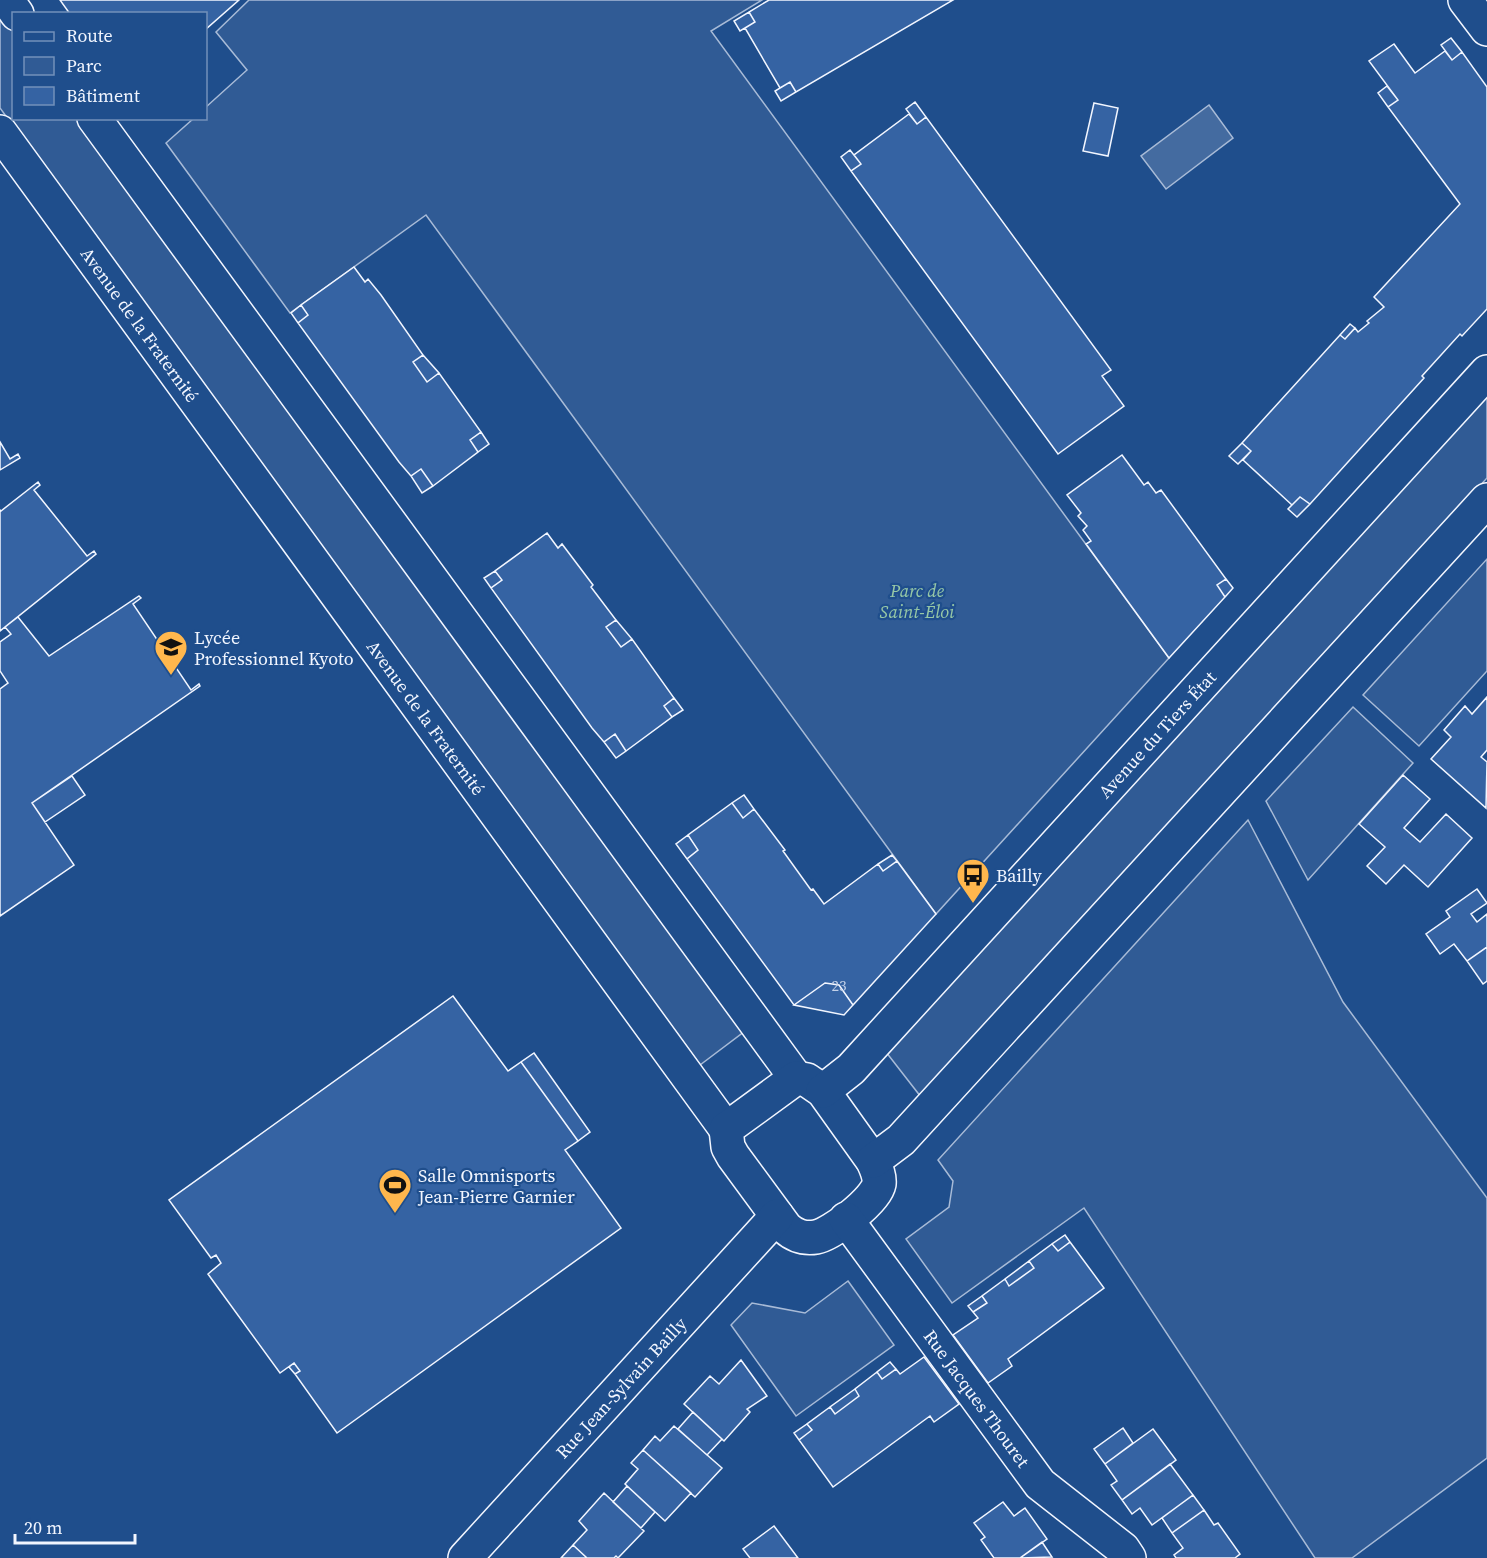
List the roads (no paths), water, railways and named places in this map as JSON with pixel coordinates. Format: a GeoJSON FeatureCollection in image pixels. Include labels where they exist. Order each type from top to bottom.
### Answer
{"type":"FeatureCollection","features":[{"type":"Feature","properties":{"kind":"street"},"geometry":{"type":"LineString","coordinates":[[1465,0],[1487,29]]}},
{"type":"Feature","properties":{"kind":"street"},"geometry":{"type":"LineString","coordinates":[[95,120],[810,1084],[873,1161],[878,1172],[879,1184],[874,1196],[826,1234],[815,1238],[803,1238],[793,1234],[777,1216],[733,1156],[728,1147],[726,1129],[810,1084]]}},
{"type":"Feature","properties":{"kind":"street","name":"Avenue de la Fraternité"},"geometry":{"type":"LineString","coordinates":[[0,132],[726,1129]]}},
{"type":"Feature","properties":{"kind":"street","name":"Avenue du Tiers État"},"geometry":{"type":"LineString","coordinates":[[810,1084],[858,1062],[1487,372]]}},
{"type":"Feature","properties":{"kind":"street"},"geometry":{"type":"LineString","coordinates":[[873,1161],[901,1140],[1487,500]]}},
{"type":"Feature","properties":{"kind":"street","name":"Rue Jean-Sylvain Bailly"},"geometry":{"type":"LineString","coordinates":[[465,1558],[777,1216]]}},
{"type":"Feature","properties":{"kind":"street","name":"Rue Jacques Thouret"},"geometry":{"type":"LineString","coordinates":[[846,1219],[1040,1484],[1123,1550],[1129,1558]]}},
{"type":"Feature","properties":{"kind":"place","name":"Lycée Professionnel Kyoto"},"geometry":{"type":"Point","coordinates":[171,676]}},
{"type":"Feature","properties":{"kind":"place","name":"Bailly"},"geometry":{"type":"Point","coordinates":[973,904]}},
{"type":"Feature","properties":{"kind":"place","name":"Salle Omnisports Jean-Pierre Garnier"},"geometry":{"type":"Point","coordinates":[395,1214]}},
{"type":"Feature","properties":{"kind":"park label","name":"Parc de Saint-Éloi"},"geometry":{"type":"Point","coordinates":[917,600]}}]}
